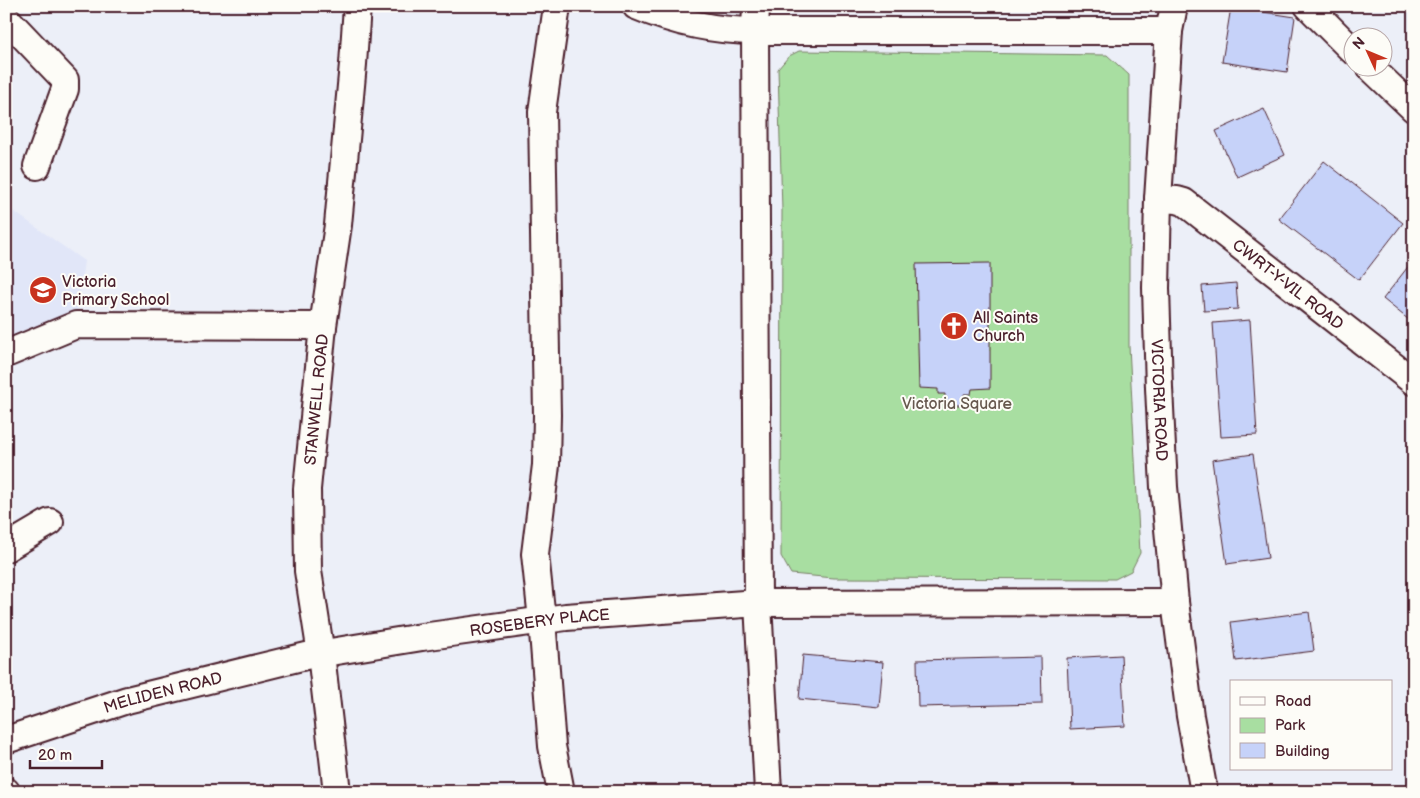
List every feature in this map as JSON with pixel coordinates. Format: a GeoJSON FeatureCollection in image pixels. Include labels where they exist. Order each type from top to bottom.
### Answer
{"type":"FeatureCollection","features":[{"type":"Feature","properties":{"kind":"street","name":"STANWELL ROAD"},"geometry":{"type":"LineString","coordinates":[[337,792],[321,654],[308,571],[307,488],[323,326],[338,225],[357,6]]}},
{"type":"Feature","properties":{"kind":"street"},"geometry":{"type":"LineString","coordinates":[[557,6],[542,112],[547,415],[546,465],[535,554],[552,746],[561,792]]}},
{"type":"Feature","properties":{"kind":"street"},"geometry":{"type":"LineString","coordinates":[[636,6],[667,18],[703,27],[740,32],[755,19],[1169,31]]}},
{"type":"Feature","properties":{"kind":"street","name":"VICTORIA ROAD"},"geometry":{"type":"LineString","coordinates":[[1174,6],[1169,31],[1158,199],[1156,298],[1159,388],[1164,487],[1175,602],[1190,716],[1204,792]]}},
{"type":"Feature","properties":{"kind":"street"},"geometry":{"type":"LineString","coordinates":[[1308,6],[1342,40]]}},
{"type":"Feature","properties":{"kind":"street"},"geometry":{"type":"LineString","coordinates":[[6,18],[65,80],[65,89],[37,166]]}},
{"type":"Feature","properties":{"kind":"street"},"geometry":{"type":"LineString","coordinates":[[755,19],[758,603],[768,792]]}},
{"type":"Feature","properties":{"kind":"street"},"geometry":{"type":"LineString","coordinates":[[1381,78],[1414,109]]}},
{"type":"Feature","properties":{"kind":"street","name":"CWRT-Y-VIL ROAD"},"geometry":{"type":"LineString","coordinates":[[1158,199],[1184,202],[1414,382]]}},
{"type":"Feature","properties":{"kind":"street"},"geometry":{"type":"LineString","coordinates":[[6,354],[76,325],[323,326]]}},
{"type":"Feature","properties":{"kind":"street"},"geometry":{"type":"LineString","coordinates":[[6,548],[50,522]]}},
{"type":"Feature","properties":{"kind":"street"},"geometry":{"type":"LineString","coordinates":[[758,603],[1175,602]]}},
{"type":"Feature","properties":{"kind":"street","name":"ROSEBERY PLACE"},"geometry":{"type":"LineString","coordinates":[[321,654],[422,637],[566,617],[758,603]]}},
{"type":"Feature","properties":{"kind":"street","name":"MELIDEN ROAD"},"geometry":{"type":"LineString","coordinates":[[6,740],[127,700],[280,662],[321,654]]}},
{"type":"Feature","properties":{"kind":"shaded area","name":"Victoria Primary School"},"geometry":{"type":"Polygon","coordinates":[[[6,206],[84,261],[76,319],[6,348],[6,206]]]}},
{"type":"Feature","properties":{"kind":"green space","name":"Victoria Square"},"geometry":{"type":"Polygon","coordinates":[[[799,51],[1107,55],[1129,75],[1129,346],[1140,553],[1131,571],[1115,579],[834,578],[791,574],[781,556],[782,211],[778,69],[789,56],[799,51]]]}},
{"type":"Feature","properties":{"kind":"building"},"geometry":{"type":"Polygon","coordinates":[[[1231,7],[1295,17],[1287,72],[1222,62],[1231,7]]]}},
{"type":"Feature","properties":{"kind":"building"},"geometry":{"type":"Polygon","coordinates":[[[1264,109],[1285,155],[1237,177],[1216,131],[1264,109]]]}},
{"type":"Feature","properties":{"kind":"building"},"geometry":{"type":"Polygon","coordinates":[[[1324,161],[1403,223],[1359,280],[1279,219],[1324,161]]]}},
{"type":"Feature","properties":{"kind":"building"},"geometry":{"type":"Polygon","coordinates":[[[1414,259],[1414,324],[1383,299],[1414,259]]]}},
{"type":"Feature","properties":{"kind":"building","name":"All Saints Church"},"geometry":{"type":"Polygon","coordinates":[[[990,263],[990,388],[972,389],[971,394],[964,394],[964,405],[945,405],[945,394],[938,394],[938,389],[919,388],[916,264],[990,263]]]}},
{"type":"Feature","properties":{"kind":"building"},"geometry":{"type":"Polygon","coordinates":[[[1236,283],[1238,309],[1204,311],[1202,286],[1236,283]]]}},
{"type":"Feature","properties":{"kind":"building"},"geometry":{"type":"Polygon","coordinates":[[[1250,320],[1257,435],[1221,437],[1213,323],[1250,320]]]}},
{"type":"Feature","properties":{"kind":"building"},"geometry":{"type":"Polygon","coordinates":[[[1253,454],[1268,558],[1227,564],[1212,460],[1253,454]]]}},
{"type":"Feature","properties":{"kind":"building"},"geometry":{"type":"Polygon","coordinates":[[[1309,612],[1314,651],[1236,661],[1231,622],[1309,612]]]}},
{"type":"Feature","properties":{"kind":"building"},"geometry":{"type":"Polygon","coordinates":[[[803,655],[883,662],[879,707],[799,699],[803,655]]]}},
{"type":"Feature","properties":{"kind":"building"},"geometry":{"type":"Polygon","coordinates":[[[1121,655],[1125,726],[1070,729],[1067,658],[1121,655]]]}},
{"type":"Feature","properties":{"kind":"building"},"geometry":{"type":"Polygon","coordinates":[[[1041,657],[1042,704],[918,707],[917,660],[1041,657]]]}},
{"type":"Feature","properties":{"kind":"place","name":"Victoria Primary School"},"geometry":{"type":"Point","coordinates":[43,290]}},
{"type":"Feature","properties":{"kind":"place","name":"All Saints Church"},"geometry":{"type":"Point","coordinates":[954,326]}}]}
